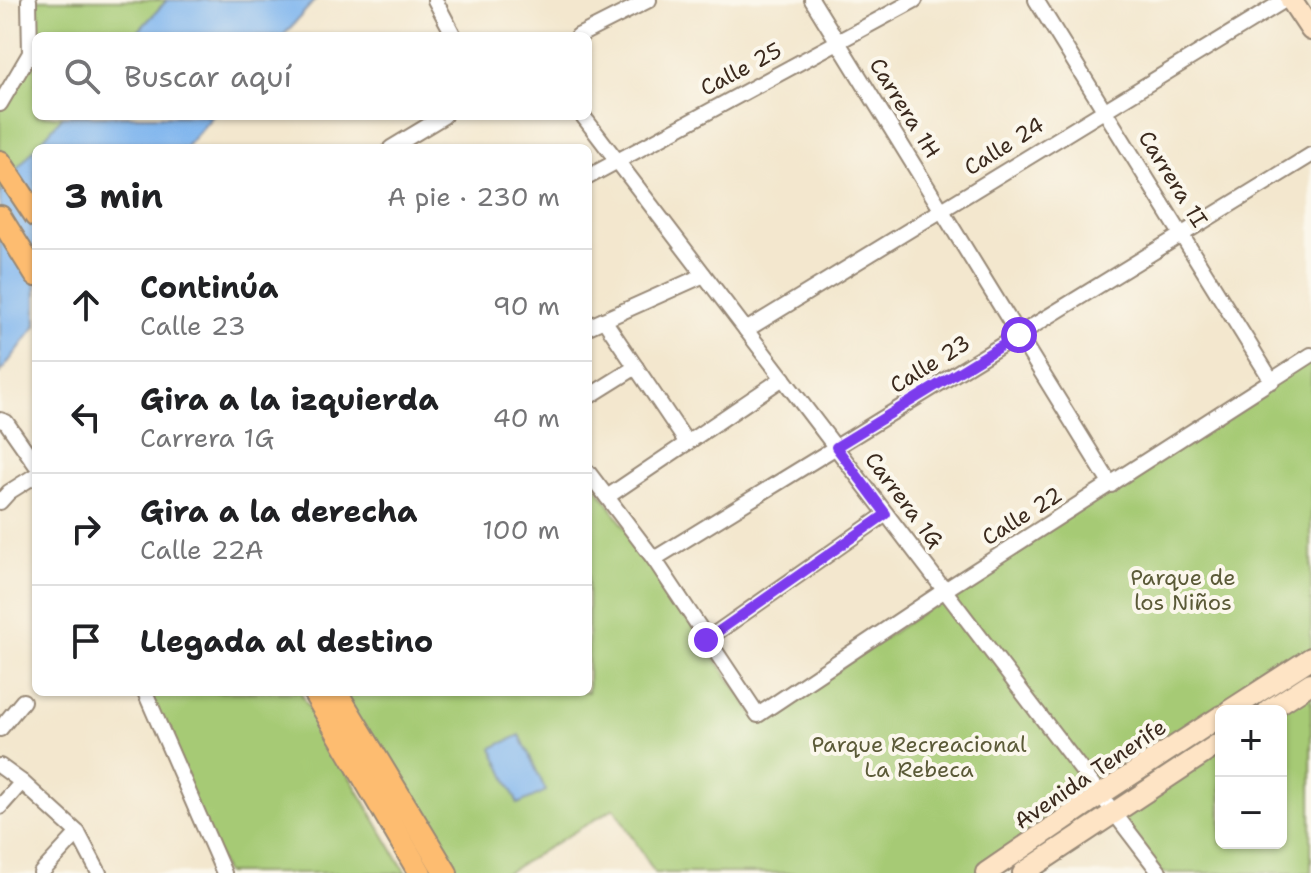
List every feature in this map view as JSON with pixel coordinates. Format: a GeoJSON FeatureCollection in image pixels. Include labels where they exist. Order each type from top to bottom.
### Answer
{"type":"FeatureCollection","features":[{"type":"Feature","properties":{"kind":"main road"},"geometry":{"type":"LineString","coordinates":[[1291,0],[1311,30]]}},
{"type":"Feature","properties":{"kind":"main road"},"geometry":{"type":"LineString","coordinates":[[0,162],[32,210]]}},
{"type":"Feature","properties":{"kind":"main road"},"geometry":{"type":"LineString","coordinates":[[0,217],[32,269]]}},
{"type":"Feature","properties":{"kind":"main road"},"geometry":{"type":"LineString","coordinates":[[1238,705],[1311,658]]}},
{"type":"Feature","properties":{"kind":"main road"},"geometry":{"type":"LineString","coordinates":[[1277,705],[1311,683]]}},
{"type":"Feature","properties":{"kind":"main road"},"geometry":{"type":"LineString","coordinates":[[316,696],[420,873]]}},
{"type":"Feature","properties":{"kind":"main road"},"geometry":{"type":"LineString","coordinates":[[338,696],[446,873]]}},
{"type":"Feature","properties":{"kind":"main road","name":"Avenida Tenerife"},"geometry":{"type":"LineString","coordinates":[[986,873],[1215,720]]}},
{"type":"Feature","properties":{"kind":"main road","name":"Avenida Tenerife"},"geometry":{"type":"LineString","coordinates":[[1023,873],[1215,746]]}},
{"type":"Feature","properties":{"kind":"street"},"geometry":{"type":"LineString","coordinates":[[0,104],[30,53],[29,0]]}},
{"type":"Feature","properties":{"kind":"street"},"geometry":{"type":"LineString","coordinates":[[435,0],[452,32]]}},
{"type":"Feature","properties":{"kind":"street"},"geometry":{"type":"LineString","coordinates":[[586,32],[649,0]]}},
{"type":"Feature","properties":{"kind":"street","name":"Carrera 1H"},"geometry":{"type":"LineString","coordinates":[[812,0],[1111,485]]}},
{"type":"Feature","properties":{"kind":"street","name":"Calle 25"},"geometry":{"type":"LineString","coordinates":[[592,175],[915,0]]}},
{"type":"Feature","properties":{"kind":"street","name":"Carrera 1I"},"geometry":{"type":"LineString","coordinates":[[1036,0],[1272,381]]}},
{"type":"Feature","properties":{"kind":"street","name":"Calle 24"},"geometry":{"type":"LineString","coordinates":[[746,330],[1285,0]]}},
{"type":"Feature","properties":{"kind":"street"},"geometry":{"type":"LineString","coordinates":[[398,144],[437,120]]}},
{"type":"Feature","properties":{"kind":"street","name":"Carrera 1G"},"geometry":{"type":"LineString","coordinates":[[586,120],[1160,873]]}},
{"type":"Feature","properties":{"kind":"street","name":"Calle 23"},"geometry":{"type":"LineString","coordinates":[[654,559],[1311,155]]}},
{"type":"Feature","properties":{"kind":"street"},"geometry":{"type":"LineString","coordinates":[[592,325],[704,275]]}},
{"type":"Feature","properties":{"kind":"street"},"geometry":{"type":"LineString","coordinates":[[604,320],[687,443]]}},
{"type":"Feature","properties":{"kind":"street","name":"Calle 22"},"geometry":{"type":"LineString","coordinates":[[706,640],[758,715],[945,590],[1311,355]]}},
{"type":"Feature","properties":{"kind":"street"},"geometry":{"type":"LineString","coordinates":[[592,394],[636,367]]}},
{"type":"Feature","properties":{"kind":"street"},"geometry":{"type":"LineString","coordinates":[[607,497],[783,378]]}},
{"type":"Feature","properties":{"kind":"street"},"geometry":{"type":"LineString","coordinates":[[0,420],[6,422],[32,459]]}},
{"type":"Feature","properties":{"kind":"street"},"geometry":{"type":"LineString","coordinates":[[592,477],[654,559],[706,640],[886,514]]}},
{"type":"Feature","properties":{"kind":"street"},"geometry":{"type":"LineString","coordinates":[[0,502],[9,492],[32,478]]}},
{"type":"Feature","properties":{"kind":"street"},"geometry":{"type":"LineString","coordinates":[[147,696],[224,873]]}},
{"type":"Feature","properties":{"kind":"street"},"geometry":{"type":"LineString","coordinates":[[0,729],[23,701]]}},
{"type":"Feature","properties":{"kind":"street"},"geometry":{"type":"LineString","coordinates":[[0,766],[78,833],[99,873]]}},
{"type":"Feature","properties":{"kind":"street"},"geometry":{"type":"LineString","coordinates":[[0,807],[22,782]]}},
{"type":"Feature","properties":{"kind":"street"},"geometry":{"type":"LineString","coordinates":[[41,873],[78,833]]}},
{"type":"Feature","properties":{"kind":"green space"},"geometry":{"type":"Polygon","coordinates":[[[29,0],[167,0],[138,32],[32,32],[32,120],[61,120],[40,144],[32,144],[32,153],[0,196],[0,104],[30,53],[29,0]]]}},
{"type":"Feature","properties":{"kind":"green space","name":"Parque Recreacional La Rebeca"},"geometry":{"type":"Polygon","coordinates":[[[1311,355],[1311,658],[1240,705],[1215,705],[1215,721],[984,873],[655,873],[614,808],[506,873],[449,873],[340,696],[592,696],[592,480],[760,723],[1311,355]]]}},
{"type":"Feature","properties":{"kind":"green space"},"geometry":{"type":"Polygon","coordinates":[[[1311,687],[1311,873],[1160,873],[1114,815],[1215,749],[1215,849],[1287,849],[1287,706],[1311,687]]]}},
{"type":"Feature","properties":{"kind":"green space"},"geometry":{"type":"Polygon","coordinates":[[[148,696],[302,696],[406,873],[225,873],[148,696]]]}},
{"type":"Feature","properties":{"kind":"water"},"geometry":{"type":"Polygon","coordinates":[[[167,0],[315,0],[287,32],[138,32],[167,0]]]}},
{"type":"Feature","properties":{"kind":"water"},"geometry":{"type":"Polygon","coordinates":[[[60,120],[210,120],[188,144],[38,144],[60,120]]]}},
{"type":"Feature","properties":{"kind":"water"},"geometry":{"type":"Polygon","coordinates":[[[32,151],[32,331],[0,373],[0,195],[32,151]]]}},
{"type":"Feature","properties":{"kind":"water"},"geometry":{"type":"Polygon","coordinates":[[[520,735],[546,791],[518,804],[492,748],[520,735]]]}},
{"type":"Feature","properties":{"kind":"route"},"geometry":{"type":"LineString","coordinates":[[706,640],[886,514],[836,447],[1019,335]]}},
{"type":"Feature","properties":{"kind":"park label","name":"Parque de los Niños"},"geometry":{"type":"Point","coordinates":[1183,590]}}]}
